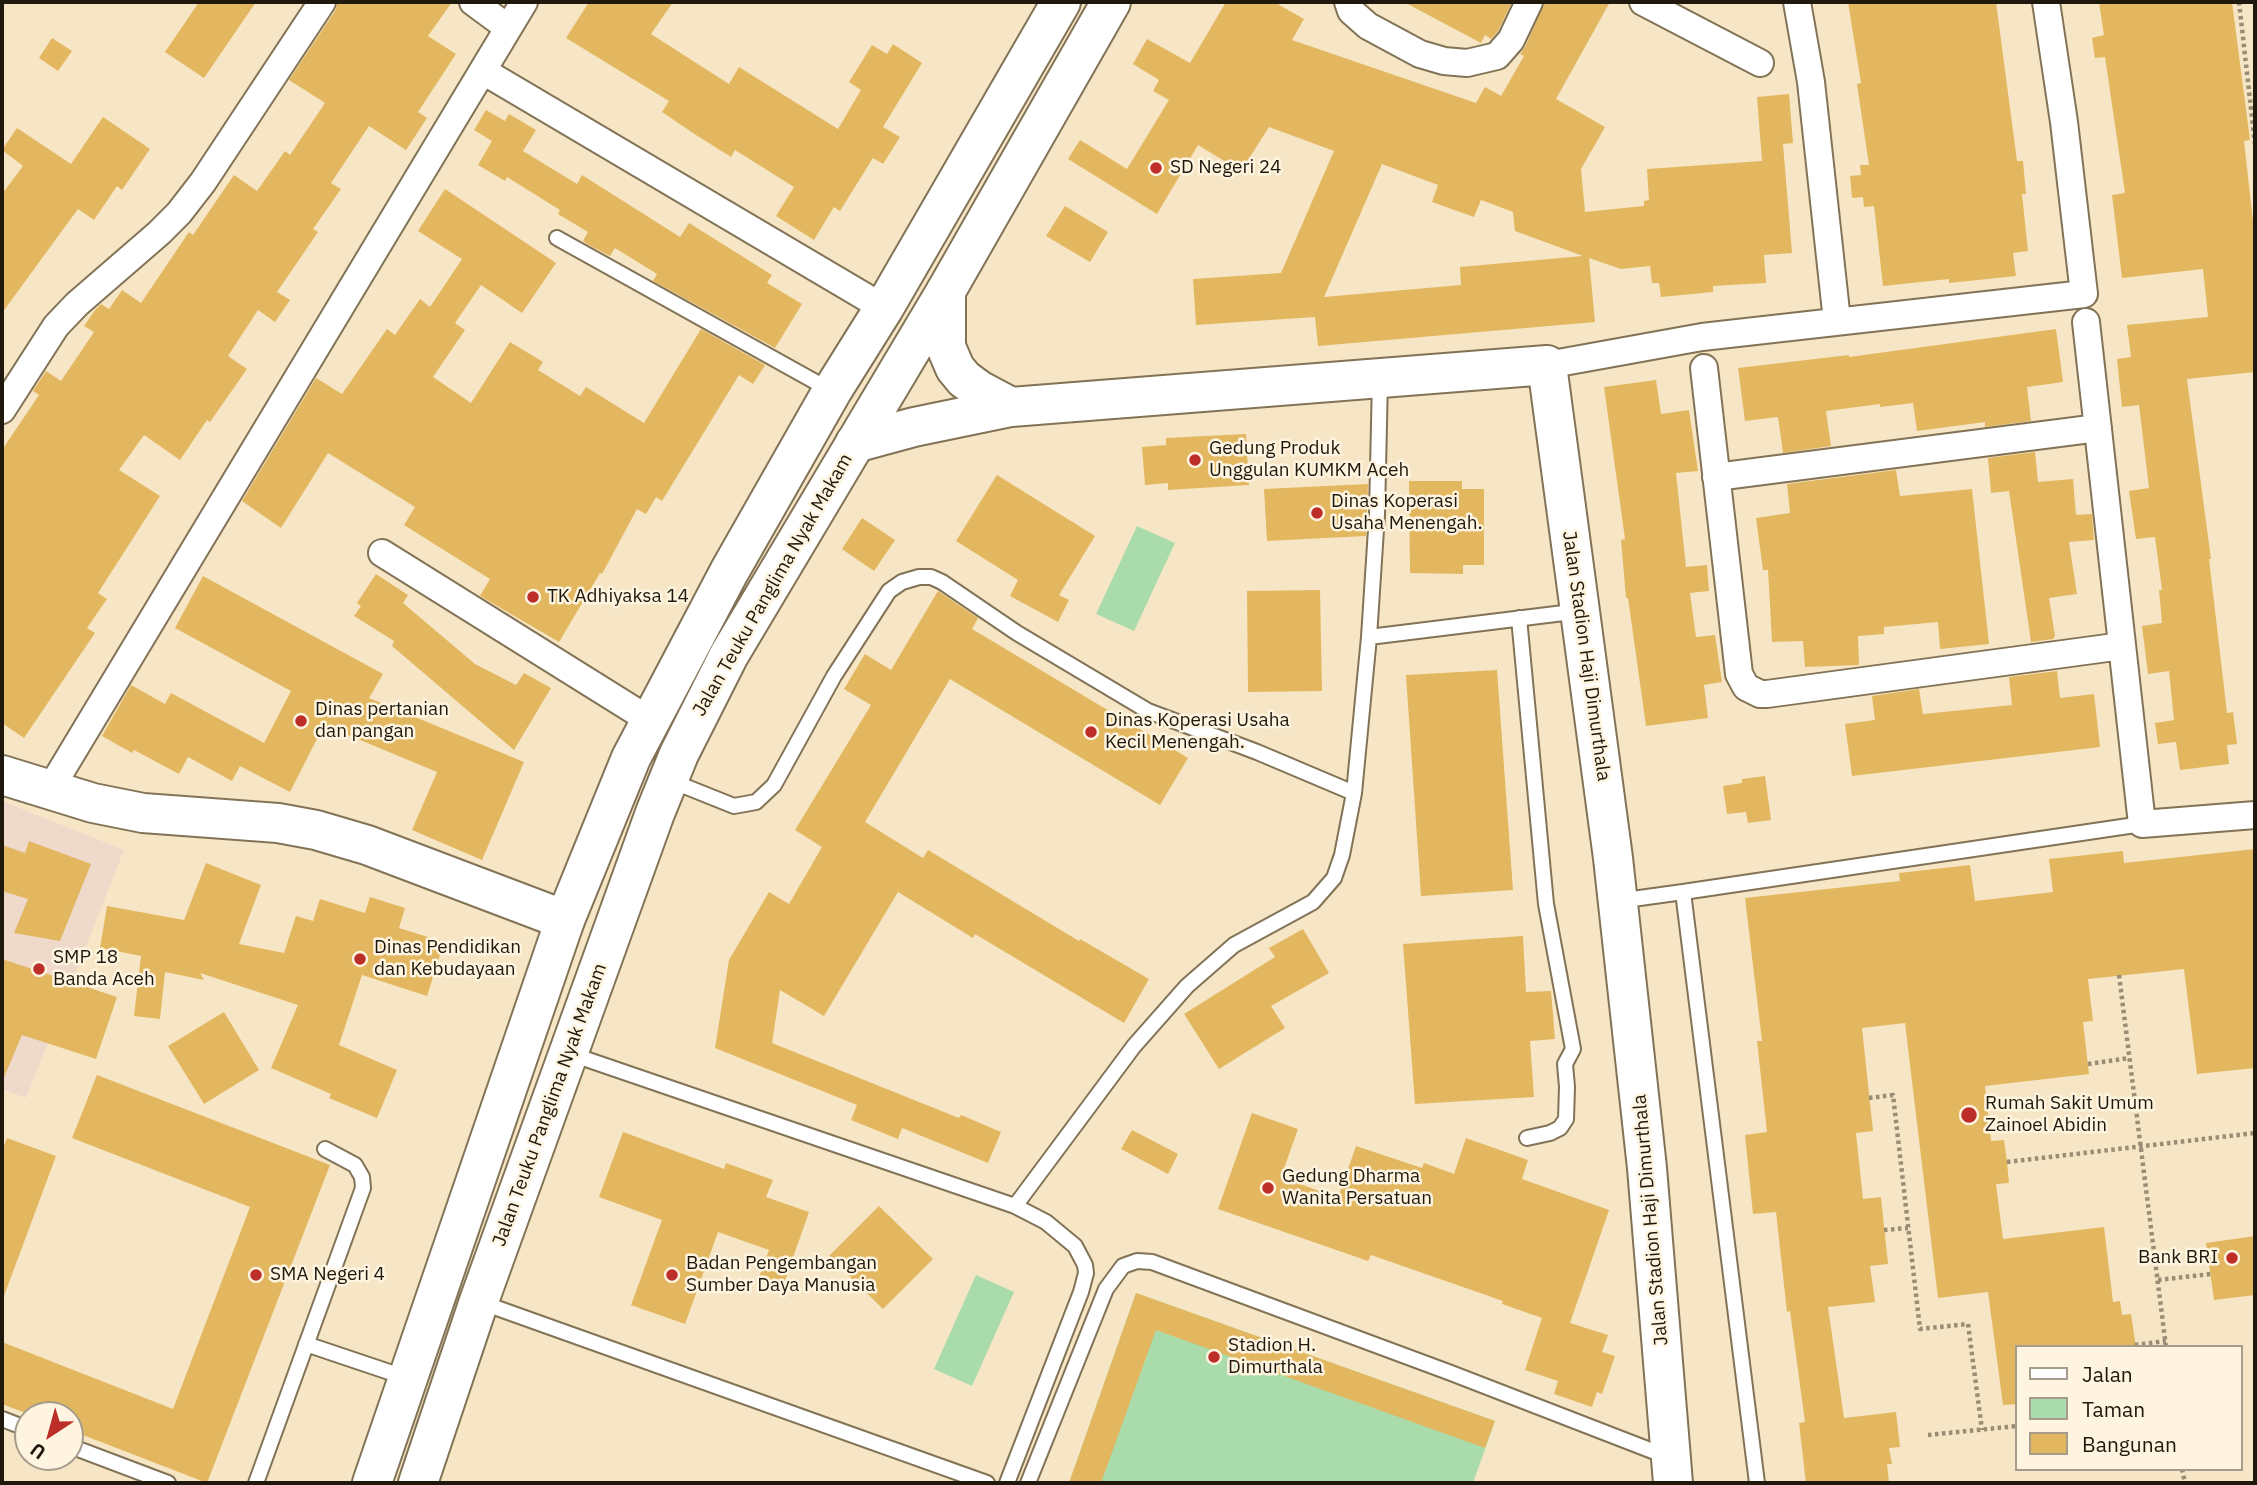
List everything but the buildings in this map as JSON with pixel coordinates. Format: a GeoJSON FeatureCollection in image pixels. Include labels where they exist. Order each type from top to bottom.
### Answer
{"type":"FeatureCollection","features":[{"type":"Feature","properties":{"kind":"main road","name":"Jalan Teuku Panglima Nyak Makam"},"geometry":{"type":"LineString","coordinates":[[372,1483],[565,920],[631,758],[729,572],[1061,2]]}},
{"type":"Feature","properties":{"kind":"main road","name":"Jalan Teuku Panglima Nyak Makam"},"geometry":{"type":"LineString","coordinates":[[418,1483],[479,1301],[669,780],[729,655],[946,291],[1111,2]]}},
{"type":"Feature","properties":{"kind":"main road"},"geometry":{"type":"LineString","coordinates":[[946,291],[946,347],[955,368],[979,390],[1011,407]]}},
{"type":"Feature","properties":{"kind":"main road"},"geometry":{"type":"LineString","coordinates":[[855,443],[914,427],[1011,407],[1547,365]]}},
{"type":"Feature","properties":{"kind":"main road","name":"Jalan Stadion Haji Dimurthala"},"geometry":{"type":"LineString","coordinates":[[1547,365],[1618,901],[1647,1168],[1673,1471]]}},
{"type":"Feature","properties":{"kind":"main road"},"geometry":{"type":"LineString","coordinates":[[2,775],[49,791],[143,813],[278,823],[316,830],[367,845],[565,920]]}},
{"type":"Feature","properties":{"kind":"street"},"geometry":{"type":"LineString","coordinates":[[2,411],[57,326],[87,295],[159,233],[195,192],[321,2]]}},
{"type":"Feature","properties":{"kind":"street"},"geometry":{"type":"LineString","coordinates":[[473,2],[507,27]]}},
{"type":"Feature","properties":{"kind":"street"},"geometry":{"type":"LineString","coordinates":[[49,791],[523,2]]}},
{"type":"Feature","properties":{"kind":"street"},"geometry":{"type":"LineString","coordinates":[[1348,2],[1358,19],[1410,48],[1444,61],[1467,63],[1497,56],[1511,40],[1529,2]]}},
{"type":"Feature","properties":{"kind":"street"},"geometry":{"type":"LineString","coordinates":[[1643,2],[1760,63]]}},
{"type":"Feature","properties":{"kind":"street"},"geometry":{"type":"LineString","coordinates":[[1797,2],[1811,82],[1837,321]]}},
{"type":"Feature","properties":{"kind":"street"},"geometry":{"type":"LineString","coordinates":[[1547,365],[1702,337],[2084,294],[2064,122],[2046,2]]}},
{"type":"Feature","properties":{"kind":"street"},"geometry":{"type":"LineString","coordinates":[[483,71],[884,308]]}},
{"type":"Feature","properties":{"kind":"street"},"geometry":{"type":"LineString","coordinates":[[2086,322],[2141,824],[2255,815]]}},
{"type":"Feature","properties":{"kind":"street"},"geometry":{"type":"LineString","coordinates":[[1704,368],[1739,674],[1746,687],[1760,694],[2122,646]]}},
{"type":"Feature","properties":{"kind":"street"},"geometry":{"type":"LineString","coordinates":[[1716,477],[2098,428]]}},
{"type":"Feature","properties":{"kind":"street"},"geometry":{"type":"LineString","coordinates":[[382,553],[651,721]]}},
{"type":"Feature","properties":{"kind":"lane"},"geometry":{"type":"LineString","coordinates":[[557,238],[832,391]]}},
{"type":"Feature","properties":{"kind":"lane"},"geometry":{"type":"LineString","coordinates":[[1015,1206],[1134,1046],[1187,986],[1234,945],[1313,902],[1334,878],[1342,855],[1354,793],[1369,636],[1377,514],[1380,378]]}},
{"type":"Feature","properties":{"kind":"lane"},"geometry":{"type":"LineString","coordinates":[[669,780],[734,806],[756,802],[774,785],[834,676],[888,591],[902,582],[931,577],[1017,633],[1148,711],[1257,752],[1354,793]]}},
{"type":"Feature","properties":{"kind":"lane"},"geometry":{"type":"LineString","coordinates":[[1369,636],[1580,611]]}},
{"type":"Feature","properties":{"kind":"lane"},"geometry":{"type":"LineString","coordinates":[[1519,618],[1546,904],[1573,1049],[1565,1064],[1566,1119],[1560,1128],[1550,1133],[1527,1138]]}},
{"type":"Feature","properties":{"kind":"lane"},"geometry":{"type":"LineString","coordinates":[[1618,901],[2141,824]]}},
{"type":"Feature","properties":{"kind":"lane"},"geometry":{"type":"LineString","coordinates":[[1683,892],[1757,1483]]}},
{"type":"Feature","properties":{"kind":"lane"},"geometry":{"type":"LineString","coordinates":[[569,1054],[1015,1206],[1046,1222],[1075,1246],[1085,1265],[1086,1273],[1081,1292],[1007,1483]]}},
{"type":"Feature","properties":{"kind":"lane"},"geometry":{"type":"LineString","coordinates":[[256,1483],[363,1188],[362,1177],[355,1166],[325,1149]]}},
{"type":"Feature","properties":{"kind":"lane"},"geometry":{"type":"LineString","coordinates":[[1028,1483],[1106,1289],[1123,1266],[1137,1261],[1152,1262],[1451,1373],[1673,1471]]}},
{"type":"Feature","properties":{"kind":"lane"},"geometry":{"type":"LineString","coordinates":[[479,1301],[988,1483]]}},
{"type":"Feature","properties":{"kind":"lane"},"geometry":{"type":"LineString","coordinates":[[306,1344],[408,1378]]}},
{"type":"Feature","properties":{"kind":"lane"},"geometry":{"type":"LineString","coordinates":[[84,1451],[168,1483]]}},
{"type":"Feature","properties":{"kind":"path"},"geometry":{"type":"LineString","coordinates":[[2239,2],[2255,144]]}},
{"type":"Feature","properties":{"kind":"path"},"geometry":{"type":"LineString","coordinates":[[2244,92],[2250,95]]}},
{"type":"Feature","properties":{"kind":"path"},"geometry":{"type":"LineString","coordinates":[[2119,975],[2166,1344],[2135,1345]]}},
{"type":"Feature","properties":{"kind":"path"},"geometry":{"type":"LineString","coordinates":[[2088,1064],[2129,1058]]}},
{"type":"Feature","properties":{"kind":"path"},"geometry":{"type":"LineString","coordinates":[[1870,1098],[1894,1095],[1920,1329],[1968,1324],[1982,1430]]}},
{"type":"Feature","properties":{"kind":"path"},"geometry":{"type":"LineString","coordinates":[[2007,1162],[2255,1133]]}},
{"type":"Feature","properties":{"kind":"path"},"geometry":{"type":"LineString","coordinates":[[1885,1230],[1908,1228]]}},
{"type":"Feature","properties":{"kind":"path"},"geometry":{"type":"LineString","coordinates":[[2158,1280],[2211,1274]]}},
{"type":"Feature","properties":{"kind":"path"},"geometry":{"type":"LineString","coordinates":[[1928,1435],[2016,1426]]}},
{"type":"Feature","properties":{"kind":"shaded area","name":"SMP 18 Banda Aceh"},"geometry":{"type":"Polygon","coordinates":[[[2,801],[124,850],[26,1098],[2,1089],[2,801]]]}},
{"type":"Feature","properties":{"kind":"green space"},"geometry":{"type":"Polygon","coordinates":[[[1137,526],[1175,543],[1134,631],[1096,614],[1137,526]]]}},
{"type":"Feature","properties":{"kind":"green space"},"geometry":{"type":"Polygon","coordinates":[[[976,1275],[1014,1292],[972,1386],[934,1369],[976,1275]]]}},
{"type":"Feature","properties":{"kind":"green space","name":"Stadion H. Dimurthala"},"geometry":{"type":"Polygon","coordinates":[[[1136,1293],[1495,1421],[1473,1483],[1069,1483],[1136,1293]]]}},
{"type":"Feature","properties":{"kind":"place","name":"SD Negeri 24"},"geometry":{"type":"Point","coordinates":[1156,168]}},
{"type":"Feature","properties":{"kind":"place","name":"Gedung Produk Unggulan KUMKM Aceh"},"geometry":{"type":"Point","coordinates":[1195,460]}},
{"type":"Feature","properties":{"kind":"place","name":"Dinas Koperasi Usaha Menengah."},"geometry":{"type":"Point","coordinates":[1317,513]}},
{"type":"Feature","properties":{"kind":"place","name":"TK Adhiyaksa 14"},"geometry":{"type":"Point","coordinates":[533,597]}},
{"type":"Feature","properties":{"kind":"place","name":"Dinas pertanian dan pangan"},"geometry":{"type":"Point","coordinates":[301,721]}},
{"type":"Feature","properties":{"kind":"place","name":"Dinas Koperasi Usaha Kecil Menengah."},"geometry":{"type":"Point","coordinates":[1091,732]}},
{"type":"Feature","properties":{"kind":"place","name":"Dinas Pendidikan dan Kebudayaan"},"geometry":{"type":"Point","coordinates":[360,959]}},
{"type":"Feature","properties":{"kind":"place","name":"SMP 18 Banda Aceh"},"geometry":{"type":"Point","coordinates":[39,969]}},
{"type":"Feature","properties":{"kind":"place","name":"Rumah Sakit Umum Zainoel Abidin"},"geometry":{"type":"Point","coordinates":[1969,1115]}},
{"type":"Feature","properties":{"kind":"place","name":"Gedung Dharma Wanita Persatuan"},"geometry":{"type":"Point","coordinates":[1268,1188]}},
{"type":"Feature","properties":{"kind":"place","name":"Bank BRI"},"geometry":{"type":"Point","coordinates":[2232,1258]}},
{"type":"Feature","properties":{"kind":"place","name":"SMA Negeri 4"},"geometry":{"type":"Point","coordinates":[256,1275]}},
{"type":"Feature","properties":{"kind":"place","name":"Badan Pengembangan Sumber Daya Manusia"},"geometry":{"type":"Point","coordinates":[672,1275]}},
{"type":"Feature","properties":{"kind":"place","name":"Stadion H. Dimurthala"},"geometry":{"type":"Point","coordinates":[1214,1357]}}]}
